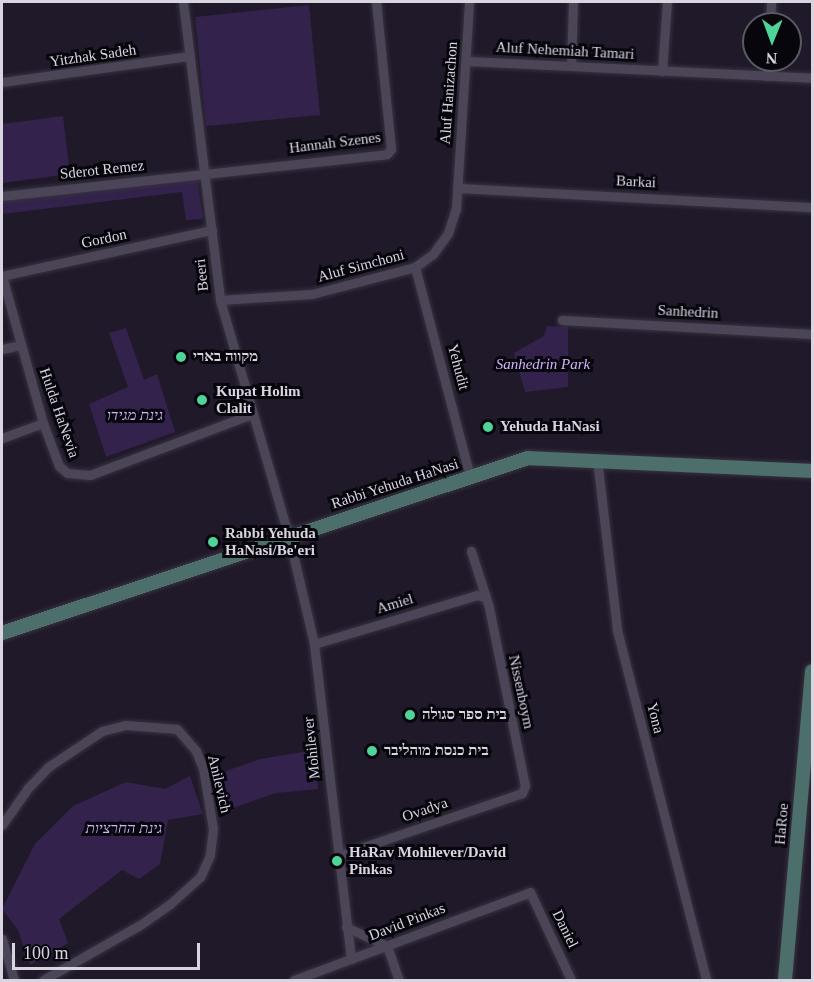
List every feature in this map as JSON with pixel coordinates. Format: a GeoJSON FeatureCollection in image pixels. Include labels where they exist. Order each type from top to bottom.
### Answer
{"type":"FeatureCollection","features":[{"type":"Feature","properties":{"kind":"street","name":"Beeri"},"geometry":{"type":"LineString","coordinates":[[183,2],[220,300],[250,415],[289,537]]}},
{"type":"Feature","properties":{"kind":"street","name":"Hannah Szenes"},"geometry":{"type":"LineString","coordinates":[[205,174],[387,154],[391,149],[376,2]]}},
{"type":"Feature","properties":{"kind":"street","name":"Aluf Hanizachon"},"geometry":{"type":"LineString","coordinates":[[459,188],[469,2]]}},
{"type":"Feature","properties":{"kind":"street"},"geometry":{"type":"LineString","coordinates":[[571,66],[573,2]]}},
{"type":"Feature","properties":{"kind":"street"},"geometry":{"type":"LineString","coordinates":[[662,71],[667,2]]}},
{"type":"Feature","properties":{"kind":"street","name":"Yitzhak Sadeh"},"geometry":{"type":"LineString","coordinates":[[2,82],[189,56]]}},
{"type":"Feature","properties":{"kind":"street","name":"Aluf Nehemiah Tamari"},"geometry":{"type":"LineString","coordinates":[[466,61],[813,78]]}},
{"type":"Feature","properties":{"kind":"street"},"geometry":{"type":"LineString","coordinates":[[767,72],[767,76]]}},
{"type":"Feature","properties":{"kind":"street","name":"Sderot Remez"},"geometry":{"type":"LineString","coordinates":[[2,196],[205,174]]}},
{"type":"Feature","properties":{"kind":"street","name":"Barkai"},"geometry":{"type":"LineString","coordinates":[[459,188],[813,207]]}},
{"type":"Feature","properties":{"kind":"street","name":"Aluf Simchoni"},"geometry":{"type":"LineString","coordinates":[[220,300],[312,294],[415,267],[433,254],[448,233],[459,188]]}},
{"type":"Feature","properties":{"kind":"street","name":"Gordon"},"geometry":{"type":"LineString","coordinates":[[2,276],[212,230]]}},
{"type":"Feature","properties":{"kind":"street","name":"Yehudit"},"geometry":{"type":"LineString","coordinates":[[415,267],[470,476]]}},
{"type":"Feature","properties":{"kind":"street","name":"Hulda HaNevia"},"geometry":{"type":"LineString","coordinates":[[2,276],[43,423],[59,466],[78,477],[250,415]]}},
{"type":"Feature","properties":{"kind":"street","name":"Sanhedrin"},"geometry":{"type":"LineString","coordinates":[[562,320],[813,334]]}},
{"type":"Feature","properties":{"kind":"street"},"geometry":{"type":"LineString","coordinates":[[2,349],[21,345]]}},
{"type":"Feature","properties":{"kind":"street"},"geometry":{"type":"LineString","coordinates":[[2,438],[43,423]]}},
{"type":"Feature","properties":{"kind":"street","name":"Rabbi Yehuda HaNasi"},"geometry":{"type":"LineString","coordinates":[[2,633],[528,458],[597,459],[813,471]]}},
{"type":"Feature","properties":{"kind":"street","name":"Yona"},"geometry":{"type":"LineString","coordinates":[[597,459],[617,630],[706,981]]}},
{"type":"Feature","properties":{"kind":"street","name":"Mohilever"},"geometry":{"type":"LineString","coordinates":[[289,537],[314,644],[337,856],[351,959]]}},
{"type":"Feature","properties":{"kind":"street","name":"Nissenboym"},"geometry":{"type":"LineString","coordinates":[[471,551],[484,597],[525,786],[522,793]]}},
{"type":"Feature","properties":{"kind":"street","name":"Amiel"},"geometry":{"type":"LineString","coordinates":[[314,644],[477,595],[484,597]]}},
{"type":"Feature","properties":{"kind":"street","name":"HaRoe"},"geometry":{"type":"LineString","coordinates":[[785,981],[813,671]]}},
{"type":"Feature","properties":{"kind":"street","name":"Anilevich"},"geometry":{"type":"LineString","coordinates":[[2,825],[27,788],[48,767],[102,731],[149,725],[177,729],[192,745],[203,768],[213,829],[210,855],[200,877],[170,904],[43,981]]}},
{"type":"Feature","properties":{"kind":"street","name":"Ovadya"},"geometry":{"type":"LineString","coordinates":[[337,856],[522,793]]}},
{"type":"Feature","properties":{"kind":"street","name":"David Pinkas"},"geometry":{"type":"LineString","coordinates":[[294,981],[530,892]]}},
{"type":"Feature","properties":{"kind":"street","name":"Daniel"},"geometry":{"type":"LineString","coordinates":[[530,892],[571,981]]}},
{"type":"Feature","properties":{"kind":"street"},"geometry":{"type":"LineString","coordinates":[[346,927],[387,946],[399,981]]}},
{"type":"Feature","properties":{"kind":"street"},"geometry":{"type":"LineString","coordinates":[[2,939],[14,981]]}},
{"type":"Feature","properties":{"kind":"green space"},"geometry":{"type":"Polygon","coordinates":[[[309,5],[320,115],[206,126],[195,17],[309,5]]]}},
{"type":"Feature","properties":{"kind":"green space"},"geometry":{"type":"Polygon","coordinates":[[[63,116],[70,174],[2,183],[2,124],[63,116]]]}},
{"type":"Feature","properties":{"kind":"green space"},"geometry":{"type":"Polygon","coordinates":[[[197,178],[203,219],[186,220],[182,192],[2,214],[2,200],[197,178]]]}},
{"type":"Feature","properties":{"kind":"green space","name":"Sanhedrin Park"},"geometry":{"type":"Polygon","coordinates":[[[547,326],[568,327],[568,387],[525,392],[514,353],[544,336],[547,326]]]}},
{"type":"Feature","properties":{"kind":"green space","name":"גינת מגידו"},"geometry":{"type":"Polygon","coordinates":[[[126,328],[144,380],[157,374],[175,432],[106,457],[89,404],[128,387],[109,333],[126,328]]]}},
{"type":"Feature","properties":{"kind":"green space"},"geometry":{"type":"Polygon","coordinates":[[[315,750],[318,789],[276,793],[221,812],[212,776],[260,759],[315,750]]]}},
{"type":"Feature","properties":{"kind":"green space","name":"גינת החרציות"},"geometry":{"type":"Polygon","coordinates":[[[190,776],[203,814],[168,820],[160,864],[139,879],[122,870],[59,919],[68,943],[30,965],[18,930],[2,909],[35,844],[73,806],[126,782],[165,789],[190,776]]]}},
{"type":"Feature","properties":{"kind":"place","name":"מקווה בארי"},"geometry":{"type":"Point","coordinates":[181,357]}},
{"type":"Feature","properties":{"kind":"place","name":"Kupat Holim Clalit"},"geometry":{"type":"Point","coordinates":[202,400]}},
{"type":"Feature","properties":{"kind":"place","name":"Yehuda HaNasi"},"geometry":{"type":"Point","coordinates":[488,427]}},
{"type":"Feature","properties":{"kind":"place","name":"Rabbi Yehuda HaNasi/Be'eri"},"geometry":{"type":"Point","coordinates":[213,542]}},
{"type":"Feature","properties":{"kind":"place","name":"בית ספר סגולה"},"geometry":{"type":"Point","coordinates":[410,715]}},
{"type":"Feature","properties":{"kind":"place","name":"בית כנסת מוהליבר"},"geometry":{"type":"Point","coordinates":[372,751]}},
{"type":"Feature","properties":{"kind":"place","name":"HaRav Mohilever/David Pinkas"},"geometry":{"type":"Point","coordinates":[337,861]}}]}
